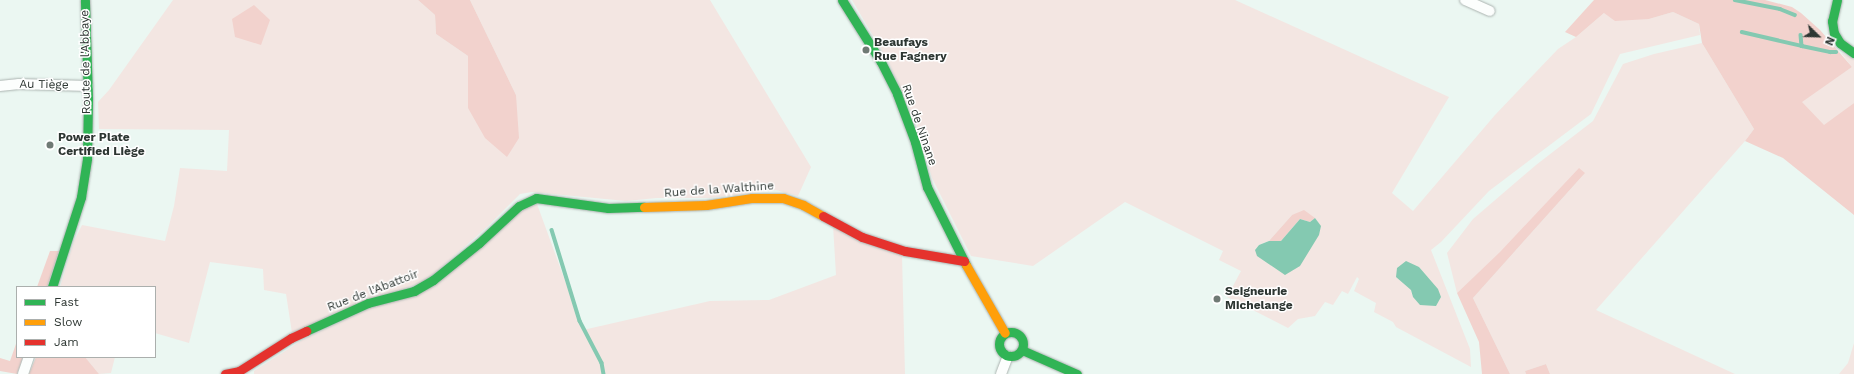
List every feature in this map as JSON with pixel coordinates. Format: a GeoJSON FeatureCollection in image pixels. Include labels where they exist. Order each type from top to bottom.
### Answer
{"type":"FeatureCollection","features":[{"type":"Feature","properties":{"kind":"street","name":"Route de l'Abbaye"},"geometry":{"type":"LineString","coordinates":[[52,286],[85,180],[88,158],[88,86],[85,0]]}},
{"type":"Feature","properties":{"kind":"street","name":"Rue de Ninane"},"geometry":{"type":"LineString","coordinates":[[842,0],[881,62],[897,94],[914,142],[927,187],[964,261],[1005,333]]}},
{"type":"Feature","properties":{"kind":"street"},"geometry":{"type":"LineString","coordinates":[[1465,0],[1490,11]]}},
{"type":"Feature","properties":{"kind":"street"},"geometry":{"type":"LineString","coordinates":[[1838,0],[1832,21],[1834,33],[1840,44],[1854,53]]}},
{"type":"Feature","properties":{"kind":"street","name":"Au Tiège"},"geometry":{"type":"LineString","coordinates":[[0,86],[19,84],[88,86]]}},
{"type":"Feature","properties":{"kind":"street","name":"Rue de la Walthine"},"geometry":{"type":"LineString","coordinates":[[536,198],[608,208],[706,205],[752,198],[783,198],[803,205],[846,230],[884,245],[905,251],[964,261]]}},
{"type":"Feature","properties":{"kind":"street","name":"Rue de l'Abattoir"},"geometry":{"type":"LineString","coordinates":[[225,374],[239,371],[291,338],[320,325],[382,298],[414,291],[433,280],[480,243],[519,206],[536,198]]}},
{"type":"Feature","properties":{"kind":"street"},"geometry":{"type":"LineString","coordinates":[[1013,332],[1020,336],[1023,342],[1022,350],[1016,356],[1008,356],[1001,351],[999,343],[1000,339],[1005,333],[1013,332]]}},
{"type":"Feature","properties":{"kind":"street"},"geometry":{"type":"LineString","coordinates":[[1022,350],[1077,374]]}},
{"type":"Feature","properties":{"kind":"street"},"geometry":{"type":"LineString","coordinates":[[1001,374],[1008,356]]}},
{"type":"Feature","properties":{"kind":"street"},"geometry":{"type":"LineString","coordinates":[[23,374],[29,358]]}},
{"type":"Feature","properties":{"kind":"shaded area"},"geometry":{"type":"Polygon","coordinates":[[[173,0],[418,0],[435,15],[436,34],[468,56],[468,108],[516,95],[470,0],[710,0],[811,167],[798,196],[776,190],[710,198],[657,198],[626,201],[532,192],[520,194],[488,226],[427,280],[292,333],[286,294],[264,290],[263,269],[210,262],[189,343],[156,333],[156,286],[60,286],[74,241],[82,225],[165,241],[174,206],[180,168],[227,171],[229,130],[99,129],[98,102],[109,90],[173,0]]]}},
{"type":"Feature","properties":{"kind":"shaded area"},"geometry":{"type":"Polygon","coordinates":[[[418,0],[470,0],[516,95],[519,138],[507,157],[485,138],[468,108],[468,56],[436,34],[435,15],[418,0]]]}},
{"type":"Feature","properties":{"kind":"shaded area"},"geometry":{"type":"Polygon","coordinates":[[[852,0],[1235,0],[1449,97],[1392,193],[1413,211],[1495,115],[1558,49],[1576,37],[1604,13],[1649,19],[1673,12],[1699,24],[1700,35],[1620,54],[1591,114],[1489,191],[1441,242],[1431,250],[1470,349],[1471,367],[1396,327],[1393,322],[1374,312],[1376,303],[1354,291],[1359,279],[1357,277],[1348,294],[1342,291],[1333,305],[1325,302],[1315,316],[1298,319],[1288,328],[1227,297],[1241,271],[1219,260],[1223,251],[1125,202],[1033,266],[971,256],[932,178],[915,120],[889,63],[852,0]],[[1292,215],[1269,241],[1259,245],[1255,250],[1320,226],[1315,218],[1292,215]],[[1419,267],[1411,290],[1413,297],[1427,278],[1419,267]]]}},
{"type":"Feature","properties":{"kind":"shaded area"},"geometry":{"type":"Polygon","coordinates":[[[1594,0],[1765,0],[1792,7],[1801,13],[1820,30],[1852,67],[1802,102],[1824,125],[1854,103],[1854,215],[1783,158],[1745,141],[1754,129],[1702,43],[1699,24],[1673,12],[1649,19],[1615,21],[1604,13],[1576,37],[1565,32],[1594,0]]]}},
{"type":"Feature","properties":{"kind":"shaded area"},"geometry":{"type":"Polygon","coordinates":[[[254,5],[270,20],[261,45],[235,37],[232,19],[254,5]]]}},
{"type":"Feature","properties":{"kind":"shaded area"},"geometry":{"type":"Polygon","coordinates":[[[1702,43],[1754,129],[1596,310],[1735,374],[1550,374],[1546,364],[1525,371],[1526,374],[1510,374],[1473,298],[1585,173],[1457,293],[1447,253],[1473,219],[1536,165],[1593,121],[1623,64],[1654,54],[1702,43]]]}},
{"type":"Feature","properties":{"kind":"shaded area"},"geometry":{"type":"Polygon","coordinates":[[[1841,53],[1854,59],[1854,103],[1824,126],[1801,102],[1852,67],[1841,53]]]}},
{"type":"Feature","properties":{"kind":"shaded area"},"geometry":{"type":"Polygon","coordinates":[[[1579,168],[1585,173],[1473,298],[1510,374],[1482,374],[1479,342],[1457,293],[1500,252],[1579,168]]]}},
{"type":"Feature","properties":{"kind":"shaded area"},"geometry":{"type":"Polygon","coordinates":[[[537,204],[583,330],[710,301],[769,300],[836,275],[833,225],[902,255],[905,374],[254,374],[254,371],[304,339],[379,304],[423,291],[522,209],[537,204]]]}},
{"type":"Feature","properties":{"kind":"shaded area"},"geometry":{"type":"Polygon","coordinates":[[[1304,210],[1315,218],[1310,222],[1300,219],[1281,241],[1269,241],[1292,215],[1304,210]]]}},
{"type":"Feature","properties":{"kind":"shaded area"},"geometry":{"type":"Polygon","coordinates":[[[1315,218],[1321,226],[1319,235],[1300,266],[1285,275],[1257,256],[1255,250],[1259,245],[1269,241],[1281,241],[1300,219],[1310,222],[1315,218]]]}},
{"type":"Feature","properties":{"kind":"shaded area"},"geometry":{"type":"Polygon","coordinates":[[[50,251],[59,251],[47,286],[37,286],[50,251]]]}},
{"type":"Feature","properties":{"kind":"shaded area"},"geometry":{"type":"Polygon","coordinates":[[[1406,261],[1419,267],[1438,289],[1441,297],[1436,306],[1420,305],[1413,297],[1411,290],[1396,277],[1397,268],[1406,261]]]}},
{"type":"Feature","properties":{"kind":"shaded area"},"geometry":{"type":"Polygon","coordinates":[[[1854,343],[1854,374],[1839,374],[1848,363],[1854,343]]]}},
{"type":"Feature","properties":{"kind":"shaded area"},"geometry":{"type":"Polygon","coordinates":[[[16,344],[16,358],[23,358],[17,374],[0,371],[0,358],[10,361],[16,344]]]}},
{"type":"Feature","properties":{"kind":"shaded area"},"geometry":{"type":"Polygon","coordinates":[[[36,358],[86,358],[99,374],[29,374],[36,358]]]}},
{"type":"Feature","properties":{"kind":"shaded area"},"geometry":{"type":"Polygon","coordinates":[[[86,358],[115,358],[111,373],[99,374],[86,358]]]}},
{"type":"Feature","properties":{"kind":"shaded area"},"geometry":{"type":"Polygon","coordinates":[[[1546,364],[1550,374],[1526,374],[1525,371],[1546,364]]]}},
{"type":"Feature","properties":{"kind":"waterway"},"geometry":{"type":"LineString","coordinates":[[1735,0],[1780,9],[1795,15]]}},
{"type":"Feature","properties":{"kind":"waterway"},"geometry":{"type":"LineString","coordinates":[[1742,32],[1830,52],[1836,52]]}},
{"type":"Feature","properties":{"kind":"waterway"},"geometry":{"type":"LineString","coordinates":[[1801,35],[1802,46]]}},
{"type":"Feature","properties":{"kind":"waterway"},"geometry":{"type":"LineString","coordinates":[[552,230],[580,321],[602,363],[604,374]]}},
{"type":"Feature","properties":{"kind":"traffic: fast"},"geometry":{"type":"LineString","coordinates":[[52,286],[81,197],[87,158],[88,98],[85,0]]}},
{"type":"Feature","properties":{"kind":"traffic: fast"},"geometry":{"type":"LineString","coordinates":[[842,0],[881,62],[897,94],[915,142],[927,187],[966,265]]}},
{"type":"Feature","properties":{"kind":"traffic: fast"},"geometry":{"type":"LineString","coordinates":[[1837,0],[1832,21],[1834,33],[1840,43],[1854,53]]}},
{"type":"Feature","properties":{"kind":"traffic: fast"},"geometry":{"type":"LineString","coordinates":[[306,331],[368,303],[414,291],[433,280],[479,243],[519,206],[536,198],[608,208],[644,207]]}},
{"type":"Feature","properties":{"kind":"traffic: fast"},"geometry":{"type":"LineString","coordinates":[[1011,332],[1020,335],[1023,344],[1020,353],[1011,356],[1002,353],[999,344],[1002,335],[1011,332]]}},
{"type":"Feature","properties":{"kind":"traffic: fast"},"geometry":{"type":"LineString","coordinates":[[1022,350],[1077,374]]}},
{"type":"Feature","properties":{"kind":"traffic: slow"},"geometry":{"type":"LineString","coordinates":[[644,207],[706,205],[752,198],[783,198],[803,205],[823,216]]}},
{"type":"Feature","properties":{"kind":"traffic: slow"},"geometry":{"type":"LineString","coordinates":[[966,265],[1005,333]]}},
{"type":"Feature","properties":{"kind":"traffic: jam"},"geometry":{"type":"LineString","coordinates":[[823,216],[862,237],[905,251],[964,261]]}},
{"type":"Feature","properties":{"kind":"traffic: jam"},"geometry":{"type":"LineString","coordinates":[[225,374],[239,371],[291,338],[306,331]]}},
{"type":"Feature","properties":{"kind":"place","name":"Beaufays Rue Fagnery"},"geometry":{"type":"Point","coordinates":[866,50]}},
{"type":"Feature","properties":{"kind":"place","name":"Power Plate Certified Liège"},"geometry":{"type":"Point","coordinates":[50,145]}},
{"type":"Feature","properties":{"kind":"place","name":"Seigneurie Michelange"},"geometry":{"type":"Point","coordinates":[1217,299]}}]}
